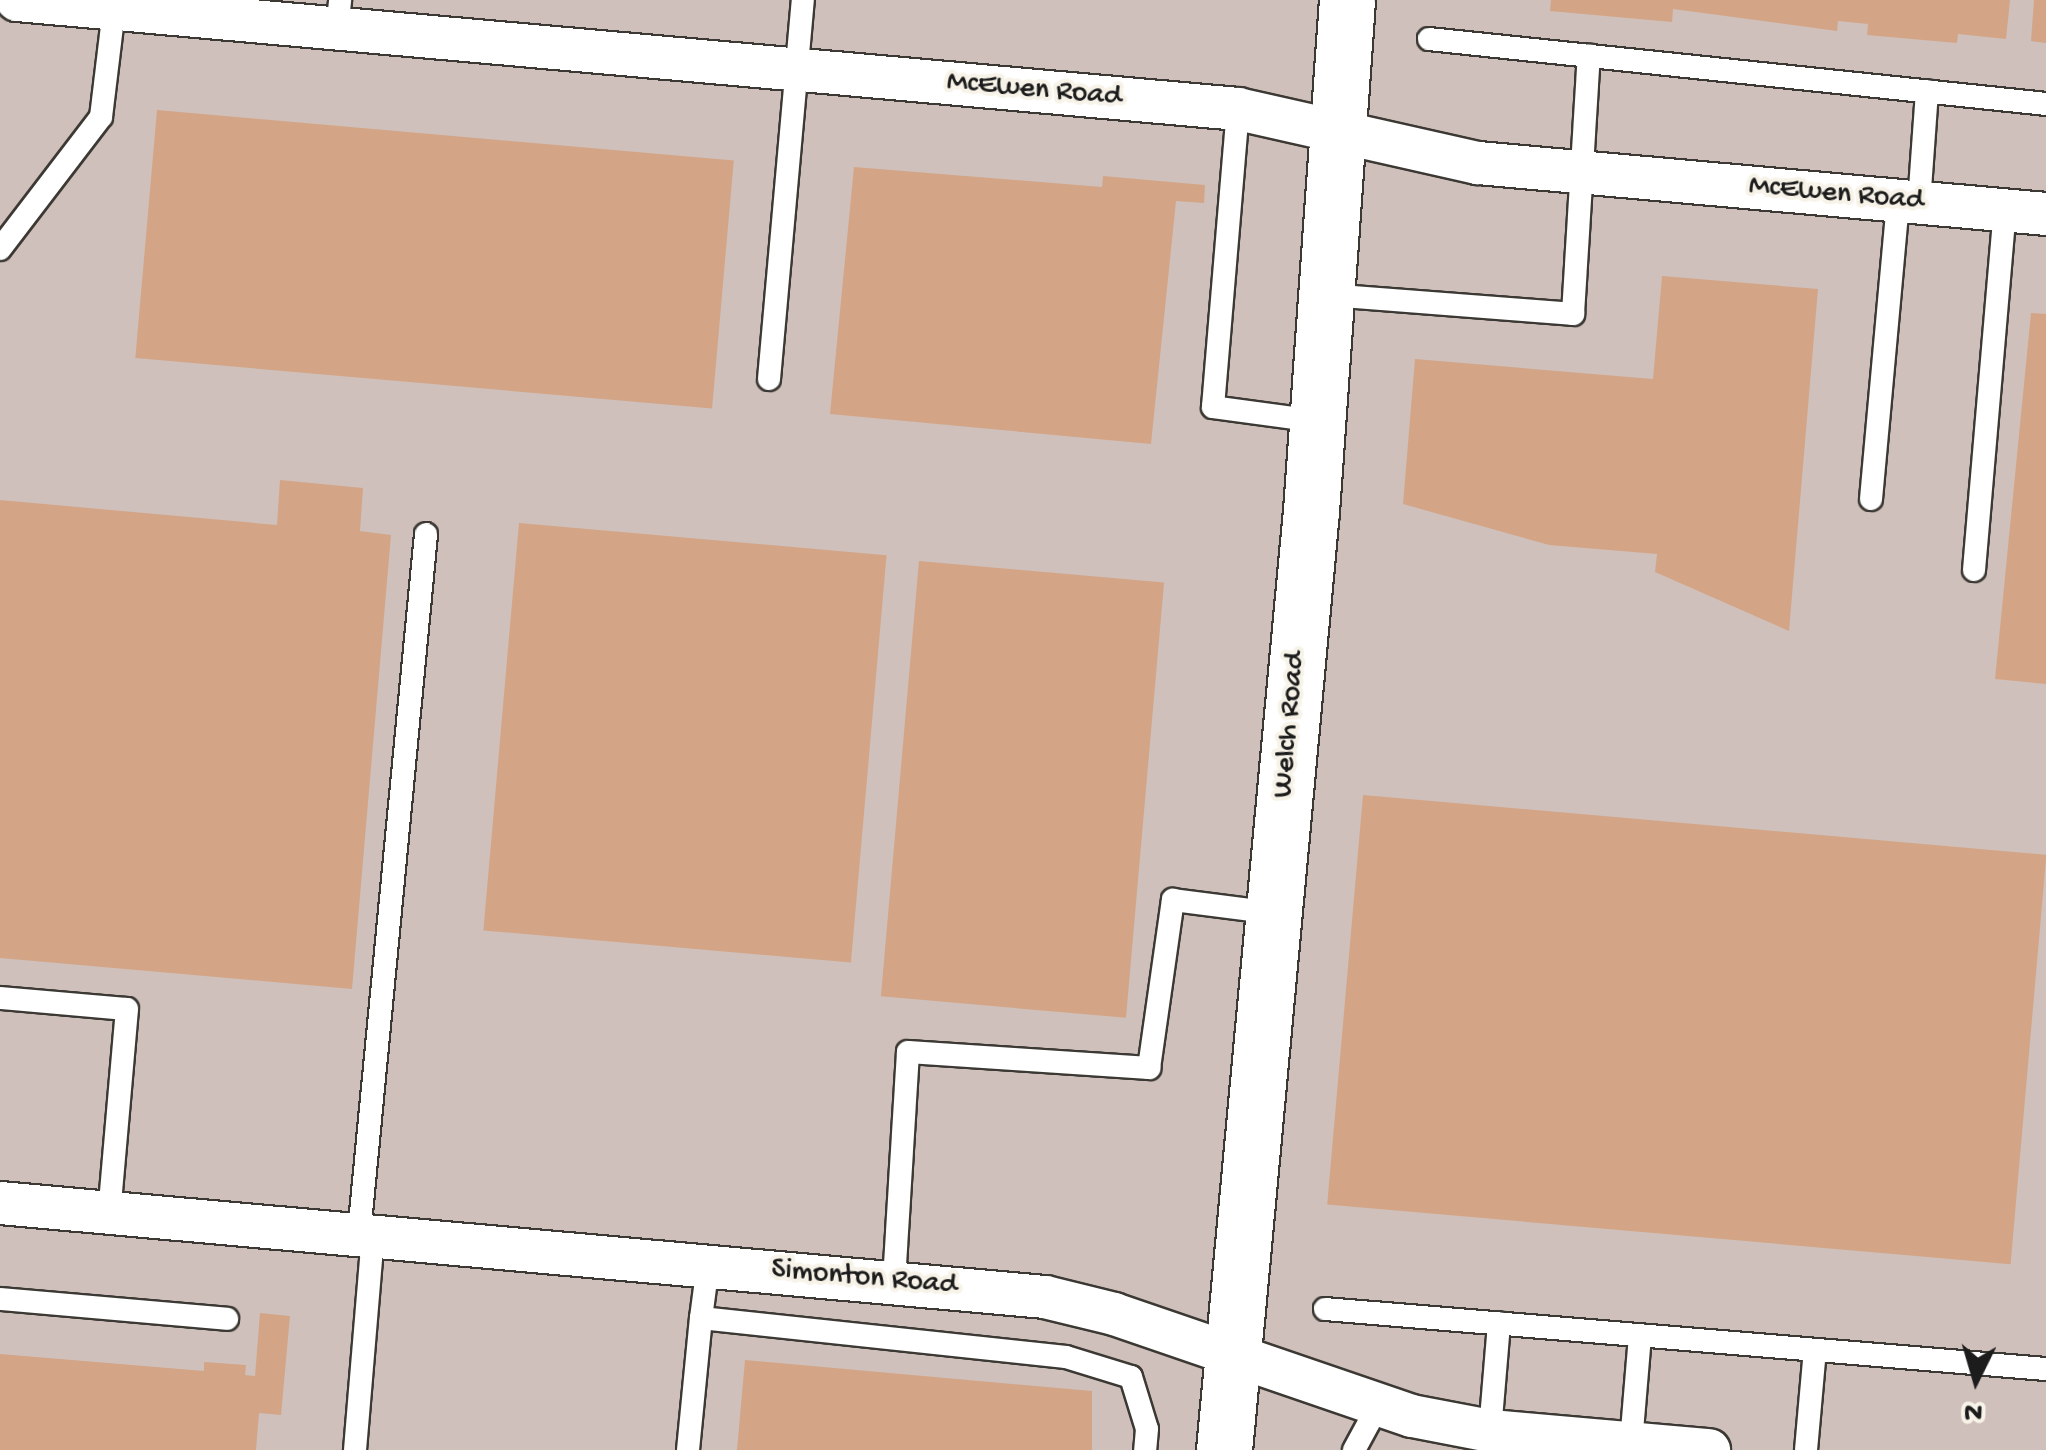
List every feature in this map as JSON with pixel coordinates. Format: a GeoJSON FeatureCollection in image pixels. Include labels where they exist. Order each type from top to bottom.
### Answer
{"type":"FeatureCollection","features":[{"type":"Feature","properties":{"kind":"street","name":"McEwen Road"},"geometry":{"type":"LineString","coordinates":[[17,0],[114,9],[172,7],[339,15],[796,71],[1238,109],[1343,128],[1478,163],[2026,212]]}},
{"type":"Feature","properties":{"kind":"street","name":"Welch Road"},"geometry":{"type":"LineString","coordinates":[[1224,1450],[1318,422],[1343,128],[1348,0]]}},
{"type":"Feature","properties":{"kind":"street","name":"Simonton Road"},"geometry":{"type":"LineString","coordinates":[[0,1203],[894,1281],[1046,1298],[1114,1314],[1379,1404],[1490,1431],[1710,1450]]}},
{"type":"Feature","properties":{"kind":"lane"},"geometry":{"type":"LineString","coordinates":[[770,380],[802,0]]}},
{"type":"Feature","properties":{"kind":"lane"},"geometry":{"type":"LineString","coordinates":[[0,249],[101,117],[114,9]]}},
{"type":"Feature","properties":{"kind":"lane"},"geometry":{"type":"LineString","coordinates":[[1429,39],[2046,104]]}},
{"type":"Feature","properties":{"kind":"lane"},"geometry":{"type":"LineString","coordinates":[[1328,295],[1573,314],[1589,55]]}},
{"type":"Feature","properties":{"kind":"lane"},"geometry":{"type":"LineString","coordinates":[[1871,499],[1908,201],[1927,91]]}},
{"type":"Feature","properties":{"kind":"lane"},"geometry":{"type":"LineString","coordinates":[[1238,109],[1213,408],[1318,422]]}},
{"type":"Feature","properties":{"kind":"lane"},"geometry":{"type":"LineString","coordinates":[[1974,570],[2026,212]]}},
{"type":"Feature","properties":{"kind":"lane"},"geometry":{"type":"LineString","coordinates":[[355,1450],[366,1235],[426,534]]}},
{"type":"Feature","properties":{"kind":"lane"},"geometry":{"type":"LineString","coordinates":[[894,1281],[908,1052],[1149,1068],[1172,900],[1274,913]]}},
{"type":"Feature","properties":{"kind":"lane"},"geometry":{"type":"LineString","coordinates":[[0,998],[127,1009],[109,1212]]}},
{"type":"Feature","properties":{"kind":"lane"},"geometry":{"type":"LineString","coordinates":[[688,1450],[708,1265]]}},
{"type":"Feature","properties":{"kind":"lane"},"geometry":{"type":"LineString","coordinates":[[0,1299],[227,1319]]}},
{"type":"Feature","properties":{"kind":"lane"},"geometry":{"type":"LineString","coordinates":[[1325,1309],[2046,1369]]}},
{"type":"Feature","properties":{"kind":"lane"},"geometry":{"type":"LineString","coordinates":[[701,1318],[1066,1357],[1131,1377],[1147,1429],[1145,1450]]}},
{"type":"Feature","properties":{"kind":"lane"},"geometry":{"type":"LineString","coordinates":[[1490,1431],[1498,1323]]}},
{"type":"Feature","properties":{"kind":"lane"},"geometry":{"type":"LineString","coordinates":[[1631,1442],[1640,1335]]}},
{"type":"Feature","properties":{"kind":"lane"},"geometry":{"type":"LineString","coordinates":[[1806,1450],[1815,1350]]}},
{"type":"Feature","properties":{"kind":"lane"},"geometry":{"type":"LineString","coordinates":[[1354,1450],[1379,1404]]}},
{"type":"Feature","properties":{"kind":"shaded area"},"geometry":{"type":"Polygon","coordinates":[[[0,0],[2046,0],[2046,1450],[0,1450],[0,0]]]}},
{"type":"Feature","properties":{"kind":"building"},"geometry":{"type":"Polygon","coordinates":[[[1551,0],[2010,0],[2006,39],[1958,34],[1957,43],[1867,35],[1868,24],[1838,21],[1837,31],[1673,9],[1672,22],[1550,11],[1551,0]]]}},
{"type":"Feature","properties":{"kind":"building"},"geometry":{"type":"Polygon","coordinates":[[[2034,0],[2046,0],[2046,43],[2031,41],[2034,0]]]}},
{"type":"Feature","properties":{"kind":"building"},"geometry":{"type":"Polygon","coordinates":[[[157,110],[734,160],[712,409],[135,358],[157,110]]]}},
{"type":"Feature","properties":{"kind":"building"},"geometry":{"type":"Polygon","coordinates":[[[854,167],[1102,187],[1103,176],[1205,185],[1204,203],[1176,201],[1151,444],[830,414],[854,167]]]}},
{"type":"Feature","properties":{"kind":"building"},"geometry":{"type":"Polygon","coordinates":[[[1662,276],[1818,289],[1789,631],[1655,572],[1657,554],[1549,545],[1403,504],[1415,359],[1653,379],[1662,276]]]}},
{"type":"Feature","properties":{"kind":"building"},"geometry":{"type":"Polygon","coordinates":[[[2031,313],[2046,314],[2046,684],[1995,679],[2031,313]]]}},
{"type":"Feature","properties":{"kind":"building"},"geometry":{"type":"Polygon","coordinates":[[[280,480],[363,488],[360,531],[391,535],[352,989],[0,958],[0,500],[277,525],[280,480]]]}},
{"type":"Feature","properties":{"kind":"building"},"geometry":{"type":"Polygon","coordinates":[[[519,523],[887,555],[851,963],[483,930],[519,523]]]}},
{"type":"Feature","properties":{"kind":"building"},"geometry":{"type":"Polygon","coordinates":[[[919,561],[1164,582],[1126,1018],[881,996],[919,561]]]}},
{"type":"Feature","properties":{"kind":"building"},"geometry":{"type":"Polygon","coordinates":[[[1363,795],[2046,855],[2011,1264],[1327,1204],[1363,795]]]}},
{"type":"Feature","properties":{"kind":"building"},"geometry":{"type":"Polygon","coordinates":[[[260,1313],[290,1316],[281,1415],[259,1413],[256,1450],[0,1450],[0,1354],[204,1371],[204,1362],[246,1365],[245,1375],[255,1376],[260,1313]]]}},
{"type":"Feature","properties":{"kind":"building"},"geometry":{"type":"Polygon","coordinates":[[[745,1360],[1092,1391],[1092,1450],[737,1450],[745,1360]]]}}]}
